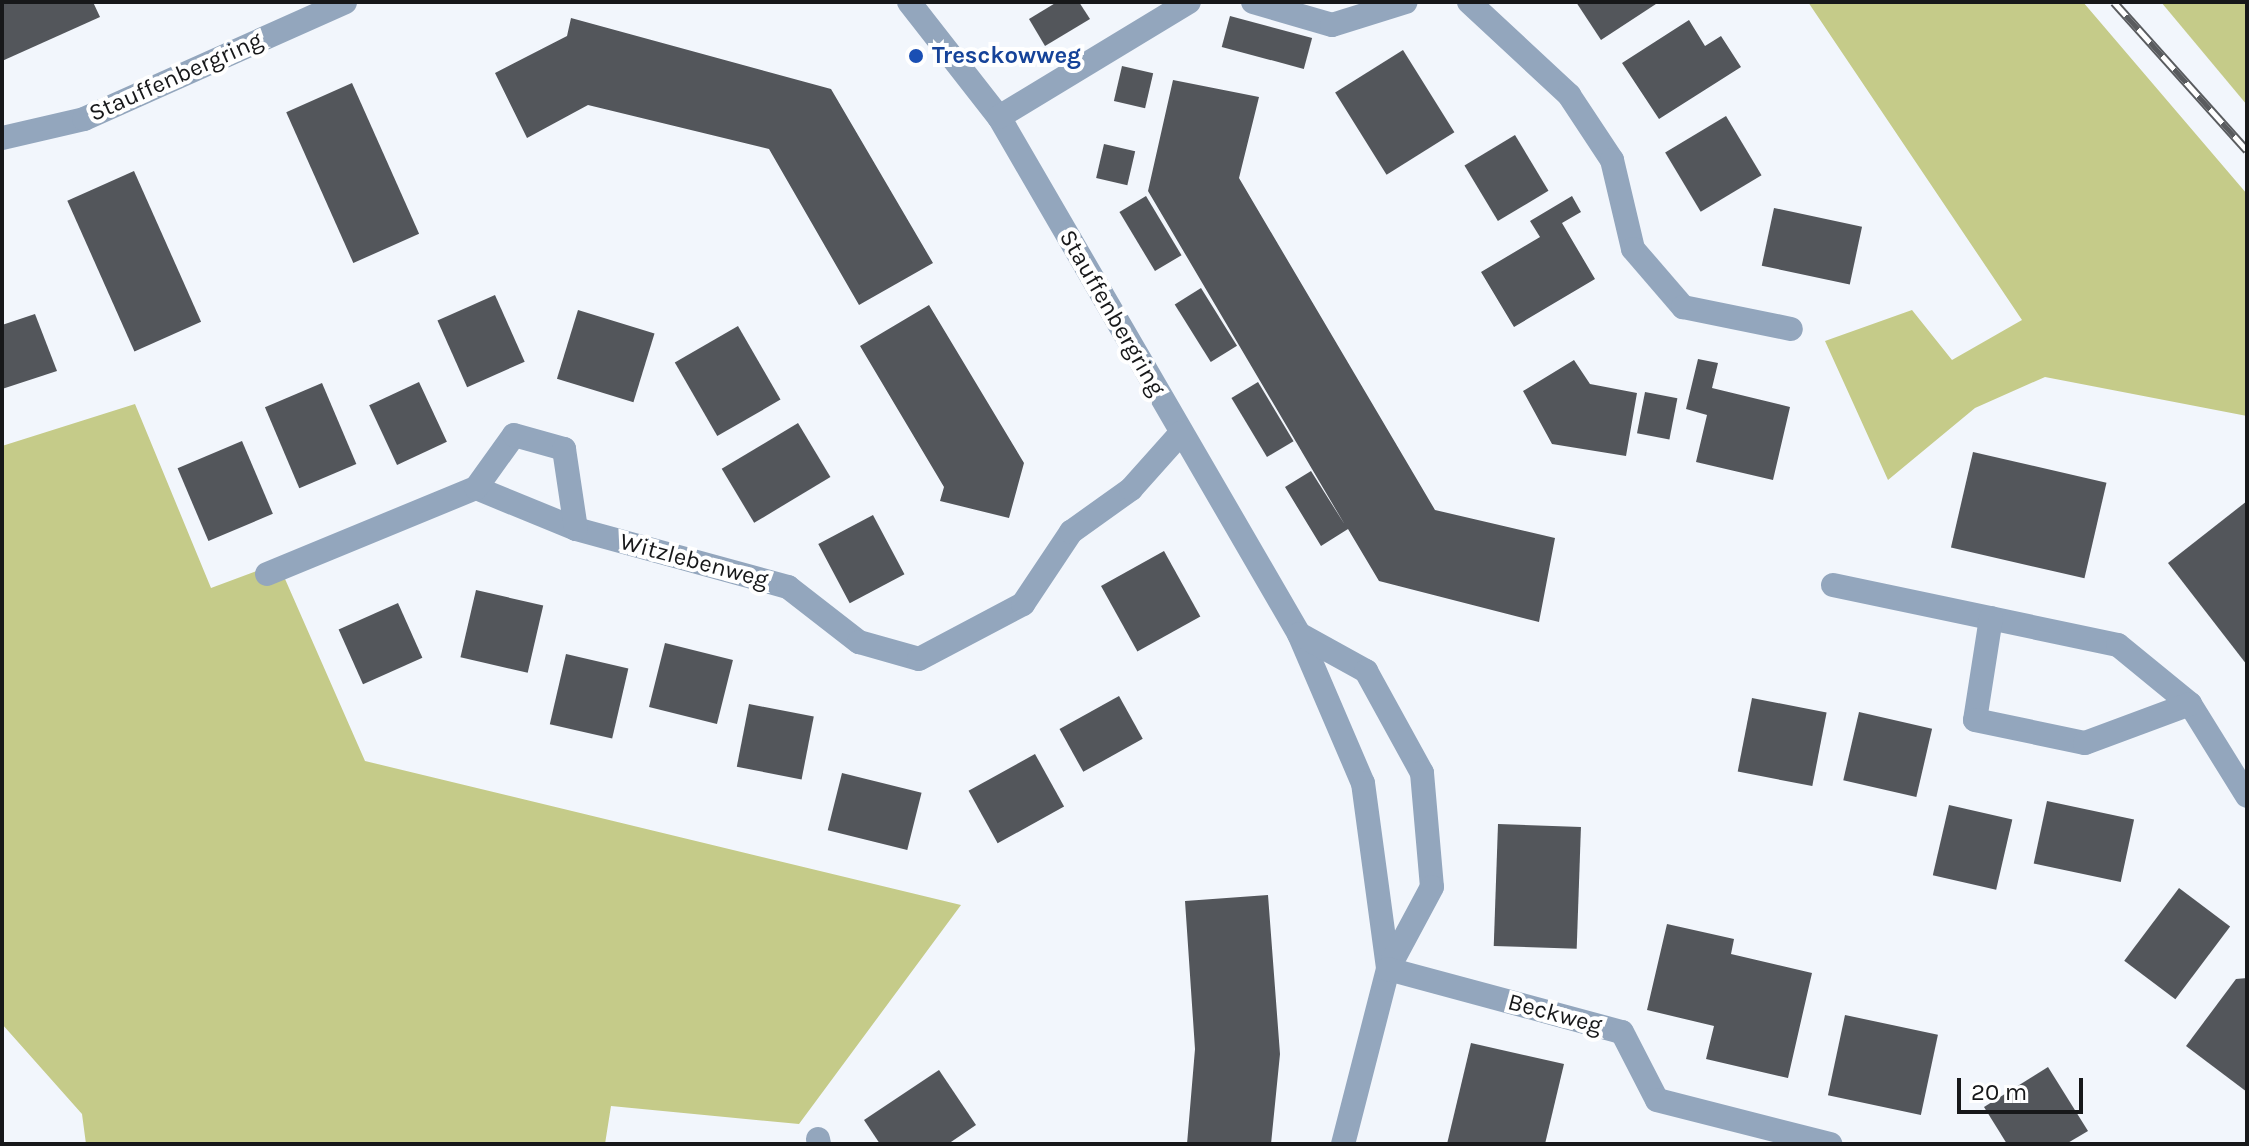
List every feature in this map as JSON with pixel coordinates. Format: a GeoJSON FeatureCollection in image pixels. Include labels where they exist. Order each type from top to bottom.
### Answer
{"type":"FeatureCollection","features":[{"type":"Feature","properties":{"kind":"street","name":"Stauffenbergring"},"geometry":{"type":"LineString","coordinates":[[2,138],[84,119],[345,2]]}},
{"type":"Feature","properties":{"kind":"street","name":"Stauffenbergring"},"geometry":{"type":"LineString","coordinates":[[909,2],[999,117],[1299,634],[1363,783],[1388,969]]}},
{"type":"Feature","properties":{"kind":"street"},"geometry":{"type":"LineString","coordinates":[[999,117],[1189,2]]}},
{"type":"Feature","properties":{"kind":"street"},"geometry":{"type":"LineString","coordinates":[[1253,2],[1332,25],[1406,2]]}},
{"type":"Feature","properties":{"kind":"street"},"geometry":{"type":"LineString","coordinates":[[1469,2],[1569,95],[1612,160],[1633,249],[1683,307],[1791,329]]}},
{"type":"Feature","properties":{"kind":"street","name":"Witzlebenweg"},"geometry":{"type":"LineString","coordinates":[[476,488],[576,529],[788,587],[859,642],[919,659],[1023,604],[1071,532],[1131,489],[1181,433]]}},
{"type":"Feature","properties":{"kind":"street"},"geometry":{"type":"LineString","coordinates":[[267,574],[476,488],[514,435],[564,449],[576,529]]}},
{"type":"Feature","properties":{"kind":"street"},"geometry":{"type":"LineString","coordinates":[[1833,585],[2118,645],[2190,704],[2247,796]]}},
{"type":"Feature","properties":{"kind":"street"},"geometry":{"type":"LineString","coordinates":[[1991,618],[1975,720],[2085,743],[2190,704]]}},
{"type":"Feature","properties":{"kind":"street","name":"Stauffenbergring"},"geometry":{"type":"LineString","coordinates":[[1299,634],[1366,671],[1422,773],[1432,887],[1388,969],[1343,1144]]}},
{"type":"Feature","properties":{"kind":"street","name":"Beckweg"},"geometry":{"type":"LineString","coordinates":[[1388,969],[1622,1032],[1657,1100],[1778,1138],[1830,1144]]}},
{"type":"Feature","properties":{"kind":"green space"},"geometry":{"type":"Polygon","coordinates":[[[1808,2],[2083,2],[2247,194],[2247,416],[2045,377],[1975,408],[1888,480],[1825,341],[1912,310],[1952,360],[2022,320],[1808,2]]]}},
{"type":"Feature","properties":{"kind":"green space"},"geometry":{"type":"Polygon","coordinates":[[[2161,2],[2247,2],[2247,105],[2161,2]]]}},
{"type":"Feature","properties":{"kind":"green space"},"geometry":{"type":"Polygon","coordinates":[[[135,404],[211,588],[278,563],[365,761],[961,905],[799,1124],[611,1106],[605,1144],[86,1144],[82,1114],[2,1024],[2,446],[135,404]]]}},
{"type":"Feature","properties":{"kind":"building"},"geometry":{"type":"Polygon","coordinates":[[[2,2],[93,2],[100,17],[2,61],[2,2]]]}},
{"type":"Feature","properties":{"kind":"building"},"geometry":{"type":"Polygon","coordinates":[[[1057,2],[1079,2],[1090,19],[1045,46],[1029,19],[1057,2]]]}},
{"type":"Feature","properties":{"kind":"building"},"geometry":{"type":"Polygon","coordinates":[[[1576,2],[1659,2],[1601,40],[1576,2]]]}},
{"type":"Feature","properties":{"kind":"building"},"geometry":{"type":"Polygon","coordinates":[[[1230,16],[1312,38],[1304,69],[1222,47],[1230,16]]]}},
{"type":"Feature","properties":{"kind":"building"},"geometry":{"type":"Polygon","coordinates":[[[571,18],[831,89],[933,263],[859,305],[769,149],[588,105],[527,138],[495,73],[567,36],[571,18]]]}},
{"type":"Feature","properties":{"kind":"building"},"geometry":{"type":"Polygon","coordinates":[[[1689,20],[1705,46],[1721,36],[1741,67],[1659,119],[1622,63],[1689,20]]]}},
{"type":"Feature","properties":{"kind":"building"},"geometry":{"type":"Polygon","coordinates":[[[1403,50],[1454,132],[1387,175],[1335,92],[1403,50]]]}},
{"type":"Feature","properties":{"kind":"building"},"geometry":{"type":"Polygon","coordinates":[[[1122,66],[1153,73],[1145,108],[1114,101],[1122,66]]]}},
{"type":"Feature","properties":{"kind":"building"},"geometry":{"type":"Polygon","coordinates":[[[1173,80],[1259,97],[1239,178],[1435,510],[1555,538],[1539,622],[1379,581],[1348,529],[1321,546],[1285,487],[1311,471],[1345,525],[1148,191],[1173,80]]]}},
{"type":"Feature","properties":{"kind":"building"},"geometry":{"type":"Polygon","coordinates":[[[352,83],[419,234],[353,263],[286,112],[352,83]]]}},
{"type":"Feature","properties":{"kind":"building"},"geometry":{"type":"Polygon","coordinates":[[[1726,116],[1762,175],[1701,212],[1665,153],[1726,116]]]}},
{"type":"Feature","properties":{"kind":"building"},"geometry":{"type":"Polygon","coordinates":[[[1515,135],[1548,191],[1498,221],[1464,165],[1515,135]]]}},
{"type":"Feature","properties":{"kind":"building"},"geometry":{"type":"Polygon","coordinates":[[[1104,144],[1135,151],[1127,185],[1096,178],[1104,144]]]}},
{"type":"Feature","properties":{"kind":"building"},"geometry":{"type":"Polygon","coordinates":[[[134,171],[201,322],[134,351],[67,201],[134,171]]]}},
{"type":"Feature","properties":{"kind":"building"},"geometry":{"type":"Polygon","coordinates":[[[1146,196],[1182,255],[1155,271],[1119,212],[1146,196]]]}},
{"type":"Feature","properties":{"kind":"building"},"geometry":{"type":"Polygon","coordinates":[[[1572,196],[1581,212],[1562,223],[1595,279],[1514,327],[1481,272],[1540,237],[1530,221],[1572,196]]]}},
{"type":"Feature","properties":{"kind":"building"},"geometry":{"type":"Polygon","coordinates":[[[1774,208],[1862,227],[1850,284],[1762,266],[1774,208]]]}},
{"type":"Feature","properties":{"kind":"building"},"geometry":{"type":"Polygon","coordinates":[[[1201,288],[1237,346],[1211,362],[1175,304],[1201,288]]]}},
{"type":"Feature","properties":{"kind":"building"},"geometry":{"type":"Polygon","coordinates":[[[495,295],[525,362],[467,387],[437,321],[495,295]]]}},
{"type":"Feature","properties":{"kind":"building"},"geometry":{"type":"Polygon","coordinates":[[[929,305],[1024,463],[1009,518],[940,501],[944,487],[860,346],[929,305]]]}},
{"type":"Feature","properties":{"kind":"building"},"geometry":{"type":"Polygon","coordinates":[[[578,310],[655,333],[633,402],[557,379],[578,310]]]}},
{"type":"Feature","properties":{"kind":"building"},"geometry":{"type":"Polygon","coordinates":[[[35,314],[57,371],[2,389],[2,325],[35,314]]]}},
{"type":"Feature","properties":{"kind":"building"},"geometry":{"type":"Polygon","coordinates":[[[738,326],[781,400],[717,436],[675,363],[738,326]]]}},
{"type":"Feature","properties":{"kind":"building"},"geometry":{"type":"Polygon","coordinates":[[[1698,359],[1718,363],[1712,388],[1790,407],[1773,480],[1696,462],[1707,415],[1686,409],[1698,359]]]}},
{"type":"Feature","properties":{"kind":"building"},"geometry":{"type":"Polygon","coordinates":[[[1574,360],[1590,384],[1637,393],[1626,456],[1552,444],[1523,391],[1574,360]]]}},
{"type":"Feature","properties":{"kind":"building"},"geometry":{"type":"Polygon","coordinates":[[[419,382],[447,442],[397,465],[369,405],[419,382]]]}},
{"type":"Feature","properties":{"kind":"building"},"geometry":{"type":"Polygon","coordinates":[[[1258,382],[1294,441],[1267,457],[1231,398],[1258,382]]]}},
{"type":"Feature","properties":{"kind":"building"},"geometry":{"type":"Polygon","coordinates":[[[322,383],[356,464],[299,488],[265,407],[322,383]]]}},
{"type":"Feature","properties":{"kind":"building"},"geometry":{"type":"Polygon","coordinates":[[[1645,392],[1677,398],[1669,440],[1637,433],[1645,392]]]}},
{"type":"Feature","properties":{"kind":"building"},"geometry":{"type":"Polygon","coordinates":[[[798,423],[830,477],[754,523],[722,469],[798,423]]]}},
{"type":"Feature","properties":{"kind":"building"},"geometry":{"type":"Polygon","coordinates":[[[242,441],[273,514],[208,541],[178,468],[242,441]]]}},
{"type":"Feature","properties":{"kind":"building"},"geometry":{"type":"Polygon","coordinates":[[[1973,452],[2106,483],[2084,578],[1951,547],[1973,452]]]}},
{"type":"Feature","properties":{"kind":"building"},"geometry":{"type":"Polygon","coordinates":[[[2247,501],[2247,665],[2168,563],[2247,501]]]}},
{"type":"Feature","properties":{"kind":"building"},"geometry":{"type":"Polygon","coordinates":[[[873,515],[904,574],[850,603],[818,544],[873,515]]]}},
{"type":"Feature","properties":{"kind":"building"},"geometry":{"type":"Polygon","coordinates":[[[1164,551],[1200,617],[1137,652],[1101,586],[1164,551]]]}},
{"type":"Feature","properties":{"kind":"building"},"geometry":{"type":"Polygon","coordinates":[[[476,590],[543,606],[528,673],[460,657],[476,590]]]}},
{"type":"Feature","properties":{"kind":"building"},"geometry":{"type":"Polygon","coordinates":[[[398,603],[422,658],[363,684],[339,629],[398,603]]]}},
{"type":"Feature","properties":{"kind":"building"},"geometry":{"type":"Polygon","coordinates":[[[665,643],[733,660],[717,724],[649,707],[665,643]]]}},
{"type":"Feature","properties":{"kind":"building"},"geometry":{"type":"Polygon","coordinates":[[[566,654],[628,668],[612,739],[550,724],[566,654]]]}},
{"type":"Feature","properties":{"kind":"building"},"geometry":{"type":"Polygon","coordinates":[[[1119,696],[1143,739],[1083,772],[1060,729],[1119,696]]]}},
{"type":"Feature","properties":{"kind":"building"},"geometry":{"type":"Polygon","coordinates":[[[1752,698],[1827,713],[1812,786],[1738,772],[1752,698]]]}},
{"type":"Feature","properties":{"kind":"building"},"geometry":{"type":"Polygon","coordinates":[[[749,704],[814,717],[802,779],[737,767],[749,704]]]}},
{"type":"Feature","properties":{"kind":"building"},"geometry":{"type":"Polygon","coordinates":[[[1859,712],[1932,729],[1916,797],[1843,780],[1859,712]]]}},
{"type":"Feature","properties":{"kind":"building"},"geometry":{"type":"Polygon","coordinates":[[[1035,754],[1064,806],[998,843],[969,791],[1035,754]]]}},
{"type":"Feature","properties":{"kind":"building"},"geometry":{"type":"Polygon","coordinates":[[[842,773],[922,793],[907,850],[828,830],[842,773]]]}},
{"type":"Feature","properties":{"kind":"building"},"geometry":{"type":"Polygon","coordinates":[[[2047,801],[2134,820],[2121,882],[2034,864],[2047,801]]]}},
{"type":"Feature","properties":{"kind":"building"},"geometry":{"type":"Polygon","coordinates":[[[1949,805],[2012,820],[1996,890],[1933,875],[1949,805]]]}},
{"type":"Feature","properties":{"kind":"building"},"geometry":{"type":"Polygon","coordinates":[[[1498,824],[1581,827],[1577,949],[1494,946],[1498,824]]]}},
{"type":"Feature","properties":{"kind":"building"},"geometry":{"type":"Polygon","coordinates":[[[2179,888],[2230,927],[2175,999],[2124,961],[2179,888]]]}},
{"type":"Feature","properties":{"kind":"building"},"geometry":{"type":"Polygon","coordinates":[[[1268,895],[1280,1054],[1271,1144],[1187,1144],[1195,1049],[1185,901],[1268,895]]]}},
{"type":"Feature","properties":{"kind":"building"},"geometry":{"type":"Polygon","coordinates":[[[1667,924],[1734,939],[1731,954],[1812,973],[1788,1078],[1706,1059],[1714,1026],[1647,1010],[1667,924]]]}},
{"type":"Feature","properties":{"kind":"building"},"geometry":{"type":"Polygon","coordinates":[[[2247,978],[2247,1092],[2186,1046],[2236,979],[2247,978]]]}},
{"type":"Feature","properties":{"kind":"building"},"geometry":{"type":"Polygon","coordinates":[[[1845,1015],[1938,1035],[1921,1115],[1828,1095],[1845,1015]]]}},
{"type":"Feature","properties":{"kind":"building"},"geometry":{"type":"Polygon","coordinates":[[[1471,1043],[1564,1064],[1545,1144],[1447,1144],[1471,1043]]]}},
{"type":"Feature","properties":{"kind":"building"},"geometry":{"type":"Polygon","coordinates":[[[2048,1067],[2088,1131],[2066,1144],[2007,1144],[1984,1107],[2048,1067]]]}},
{"type":"Feature","properties":{"kind":"building"},"geometry":{"type":"Polygon","coordinates":[[[939,1070],[976,1125],[948,1144],[880,1144],[864,1120],[939,1070]]]}},
{"type":"Feature","properties":{"kind":"railway"},"geometry":{"type":"LineString","coordinates":[[2114,2],[2247,150]]}},
{"type":"Feature","properties":{"kind":"place","name":"Tresckowweg"},"geometry":{"type":"Point","coordinates":[916,56]}}]}
